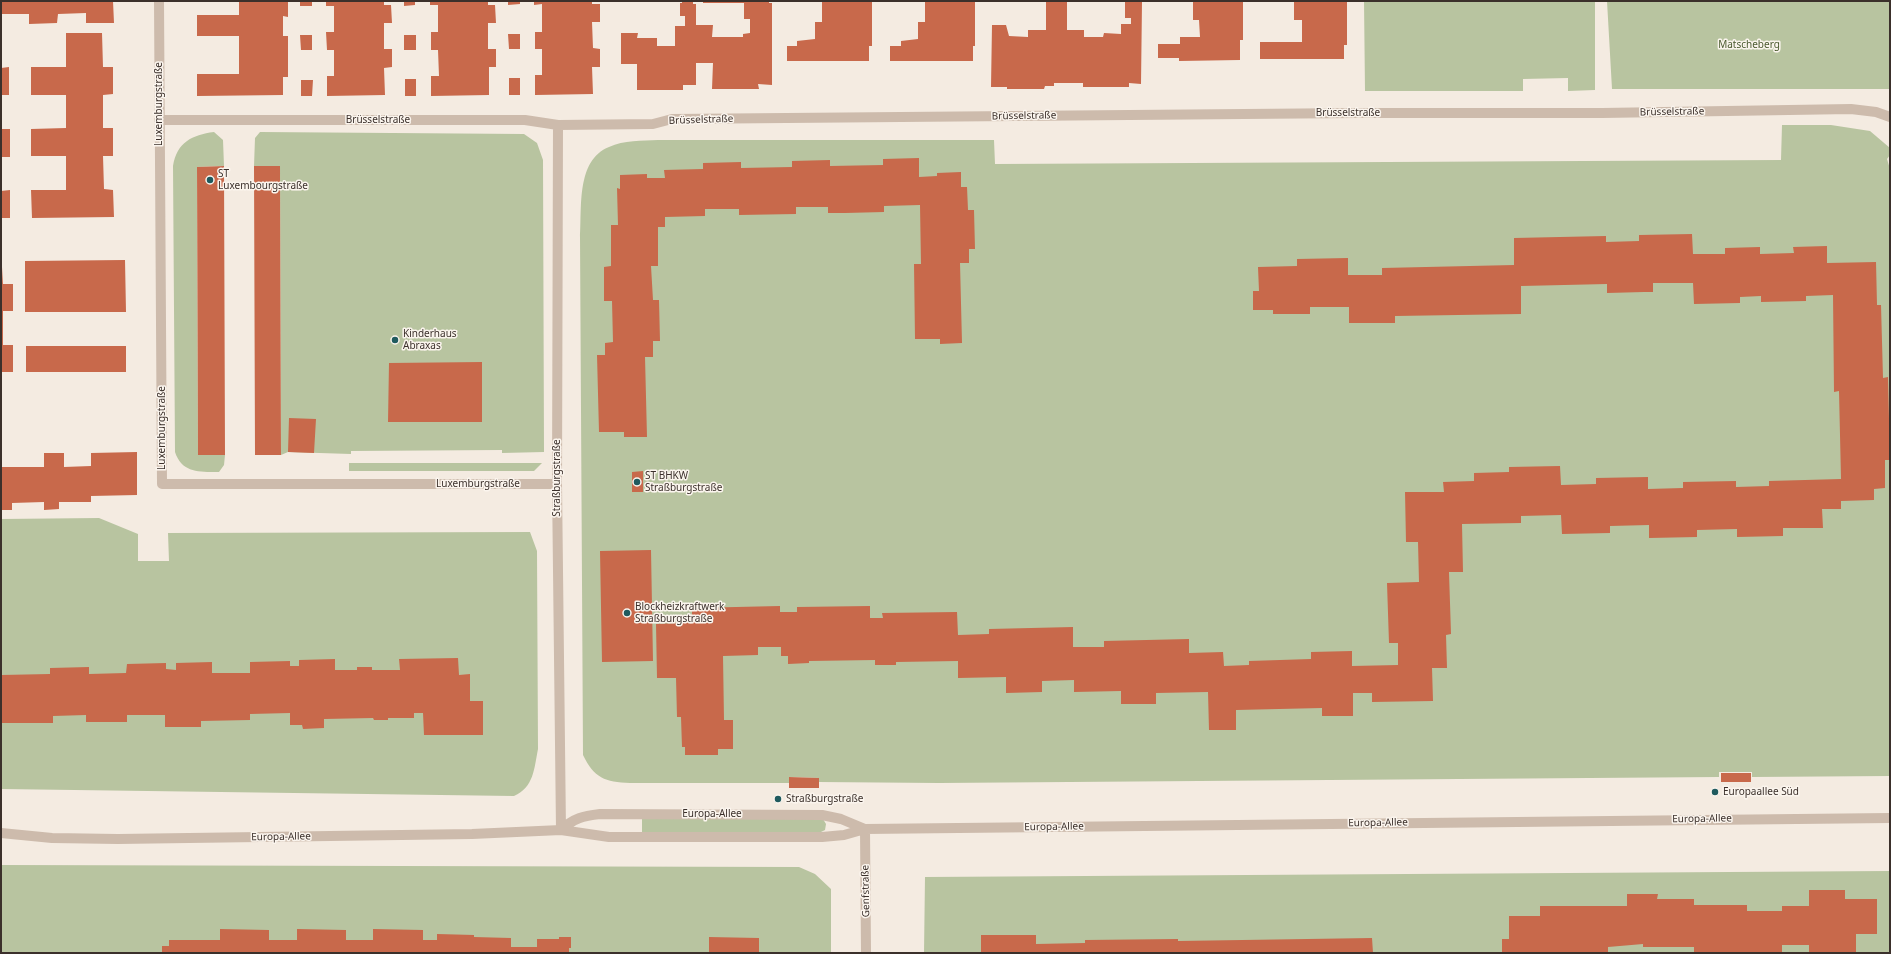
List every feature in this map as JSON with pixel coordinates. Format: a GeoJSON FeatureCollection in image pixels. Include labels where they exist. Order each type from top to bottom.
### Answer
{"type":"FeatureCollection","features":[{"type":"Feature","properties":{"kind":"street","name":"Luxemburgstraße"},"geometry":{"type":"LineString","coordinates":[[159,1],[162,484],[557,484]]}},
{"type":"Feature","properties":{"kind":"street","name":"Brüsselstraße"},"geometry":{"type":"LineString","coordinates":[[159,120],[525,120],[558,125],[654,124],[672,119],[1350,113],[1602,113],[1851,109],[1876,112],[1890,117]]}},
{"type":"Feature","properties":{"kind":"street","name":"Straßburgstraße"},"geometry":{"type":"LineString","coordinates":[[558,125],[557,484],[561,830]]}},
{"type":"Feature","properties":{"kind":"street","name":"Europa-Allee"},"geometry":{"type":"LineString","coordinates":[[561,830],[571,820],[586,815],[600,814],[822,815],[841,819],[865,829]]}},
{"type":"Feature","properties":{"kind":"street","name":"Europa-Allee"},"geometry":{"type":"LineString","coordinates":[[1,833],[52,838],[118,839],[472,834],[561,830],[609,837],[822,837],[844,835],[865,829],[1890,818]]}},
{"type":"Feature","properties":{"kind":"street","name":"Genfstraße"},"geometry":{"type":"LineString","coordinates":[[865,829],[866,953]]}},
{"type":"Feature","properties":{"kind":"green space"},"geometry":{"type":"Polygon","coordinates":[[[1364,1],[1595,1],[1595,90],[1568,91],[1568,78],[1523,79],[1523,91],[1365,91],[1364,1]]]}},
{"type":"Feature","properties":{"kind":"green space","name":"Matscheberg"},"geometry":{"type":"Polygon","coordinates":[[[1607,1],[1890,1],[1890,89],[1612,89],[1607,1]]]}},
{"type":"Feature","properties":{"kind":"green space"},"geometry":{"type":"Polygon","coordinates":[[[1782,125],[1831,125],[1870,131],[1890,148],[1890,155],[1887,159],[1890,169],[1890,776],[1752,777],[1752,772],[1719,772],[1719,777],[939,783],[819,782],[819,778],[789,777],[789,783],[630,783],[607,780],[596,774],[587,763],[583,755],[581,199],[586,174],[591,162],[598,153],[609,147],[627,142],[658,140],[994,140],[995,164],[1781,160],[1782,125]]]}},
{"type":"Feature","properties":{"kind":"green space"},"geometry":{"type":"Polygon","coordinates":[[[214,132],[223,140],[224,166],[197,167],[198,455],[225,455],[224,465],[219,472],[205,472],[187,468],[178,459],[175,452],[173,166],[178,151],[182,145],[199,135],[214,132]]]}},
{"type":"Feature","properties":{"kind":"green space","name":"Kinderhaus Abraxas"},"geometry":{"type":"Polygon","coordinates":[[[260,132],[524,134],[537,143],[543,160],[544,452],[502,453],[502,450],[351,451],[351,454],[288,452],[281,455],[280,167],[254,166],[255,138],[260,132]]]}},
{"type":"Feature","properties":{"kind":"green space"},"geometry":{"type":"Polygon","coordinates":[[[349,463],[542,463],[534,471],[349,471],[349,463]]]}},
{"type":"Feature","properties":{"kind":"green space"},"geometry":{"type":"Polygon","coordinates":[[[99,518],[138,534],[138,561],[169,561],[168,533],[530,532],[537,551],[538,749],[532,777],[526,788],[514,796],[1,789],[1,519],[99,518]]]}},
{"type":"Feature","properties":{"kind":"green space"},"geometry":{"type":"Polygon","coordinates":[[[642,817],[823,819],[826,824],[825,830],[817,834],[642,836],[642,817]]]}},
{"type":"Feature","properties":{"kind":"green space"},"geometry":{"type":"Polygon","coordinates":[[[1,865],[799,867],[815,874],[831,889],[831,953],[1,953],[1,865]]]}},
{"type":"Feature","properties":{"kind":"green space"},"geometry":{"type":"Polygon","coordinates":[[[1890,871],[1890,953],[924,953],[925,877],[1890,871]]]}},
{"type":"Feature","properties":{"kind":"building"},"geometry":{"type":"Polygon","coordinates":[[[1,1],[113,1],[114,23],[86,23],[86,13],[58,14],[57,23],[29,24],[29,14],[1,14],[1,1]]]}},
{"type":"Feature","properties":{"kind":"building"},"geometry":{"type":"Polygon","coordinates":[[[239,1],[288,1],[288,17],[283,16],[283,36],[288,36],[288,77],[283,77],[283,95],[197,96],[197,74],[239,74],[239,36],[197,36],[197,15],[239,15],[239,1]]]}},
{"type":"Feature","properties":{"kind":"building"},"geometry":{"type":"Polygon","coordinates":[[[300,1],[312,1],[312,6],[300,6],[300,1]]]}},
{"type":"Feature","properties":{"kind":"building"},"geometry":{"type":"Polygon","coordinates":[[[326,1],[384,1],[384,5],[391,5],[392,23],[384,23],[384,49],[392,49],[392,67],[384,68],[385,95],[327,96],[327,76],[334,76],[334,50],[327,50],[326,32],[334,32],[334,6],[326,6],[326,1]]]}},
{"type":"Feature","properties":{"kind":"building"},"geometry":{"type":"Polygon","coordinates":[[[404,1],[415,1],[415,5],[404,6],[404,1]]]}},
{"type":"Feature","properties":{"kind":"building"},"geometry":{"type":"Polygon","coordinates":[[[430,1],[488,1],[488,5],[495,5],[496,23],[488,23],[488,49],[496,49],[496,67],[489,67],[489,95],[431,96],[431,76],[439,76],[438,50],[431,50],[431,32],[438,32],[438,5],[430,5],[430,1]]]}},
{"type":"Feature","properties":{"kind":"building"},"geometry":{"type":"Polygon","coordinates":[[[508,1],[520,1],[520,4],[508,5],[508,1]]]}},
{"type":"Feature","properties":{"kind":"building"},"geometry":{"type":"Polygon","coordinates":[[[534,1],[592,1],[592,4],[600,4],[600,22],[592,22],[593,48],[600,49],[600,67],[592,67],[593,94],[535,95],[535,75],[542,75],[542,49],[535,49],[535,32],[542,32],[542,4],[534,5],[534,1]]]}},
{"type":"Feature","properties":{"kind":"building"},"geometry":{"type":"Polygon","coordinates":[[[682,1],[693,1],[693,4],[696,4],[696,25],[713,25],[712,37],[743,37],[743,34],[750,33],[750,19],[744,19],[744,3],[703,3],[703,1],[769,1],[769,3],[772,3],[772,85],[758,84],[759,89],[712,89],[713,63],[696,63],[696,85],[683,85],[683,90],[637,90],[637,64],[621,64],[621,33],[638,33],[637,38],[657,38],[657,46],[675,46],[675,26],[685,26],[685,16],[680,16],[680,3],[682,3],[682,1]]]}},
{"type":"Feature","properties":{"kind":"building"},"geometry":{"type":"Polygon","coordinates":[[[822,1],[872,1],[872,46],[869,46],[869,61],[787,61],[787,46],[797,46],[797,41],[815,39],[815,22],[822,22],[822,1]]]}},
{"type":"Feature","properties":{"kind":"building"},"geometry":{"type":"Polygon","coordinates":[[[925,1],[975,1],[975,46],[973,46],[973,61],[890,61],[890,46],[901,46],[901,41],[918,39],[918,22],[925,22],[925,1]]]}},
{"type":"Feature","properties":{"kind":"building"},"geometry":{"type":"Polygon","coordinates":[[[1046,1],[1067,1],[1067,30],[1084,30],[1084,37],[1103,37],[1104,33],[1121,34],[1121,24],[1131,24],[1131,18],[1125,18],[1125,1],[1142,2],[1141,84],[1129,83],[1129,87],[1083,87],[1083,83],[1054,83],[1054,86],[1045,86],[1044,89],[1007,89],[1007,87],[991,87],[992,25],[1006,25],[1009,36],[1028,37],[1028,30],[1046,30],[1046,1]]]}},
{"type":"Feature","properties":{"kind":"building"},"geometry":{"type":"Polygon","coordinates":[[[1193,1],[1243,1],[1243,40],[1240,40],[1240,60],[1179,61],[1179,58],[1158,58],[1158,44],[1180,44],[1180,37],[1200,37],[1199,20],[1193,20],[1193,1]]]}},
{"type":"Feature","properties":{"kind":"building"},"geometry":{"type":"Polygon","coordinates":[[[1294,1],[1347,1],[1347,45],[1344,45],[1344,59],[1260,59],[1260,42],[1302,42],[1302,20],[1294,20],[1294,1]]]}},
{"type":"Feature","properties":{"kind":"building"},"geometry":{"type":"Polygon","coordinates":[[[66,33],[102,33],[103,67],[113,67],[113,94],[103,95],[103,128],[113,128],[113,156],[103,156],[104,189],[113,190],[114,217],[32,218],[31,190],[66,190],[66,156],[31,156],[31,129],[66,128],[66,95],[31,95],[31,67],[66,67],[66,33]]]}},
{"type":"Feature","properties":{"kind":"building"},"geometry":{"type":"Polygon","coordinates":[[[508,34],[520,34],[520,49],[509,49],[508,34]]]}},
{"type":"Feature","properties":{"kind":"building"},"geometry":{"type":"Polygon","coordinates":[[[300,35],[312,35],[312,50],[301,50],[300,35]]]}},
{"type":"Feature","properties":{"kind":"building"},"geometry":{"type":"Polygon","coordinates":[[[404,35],[416,35],[416,50],[404,50],[404,35]]]}},
{"type":"Feature","properties":{"kind":"building"},"geometry":{"type":"Polygon","coordinates":[[[9,67],[9,95],[1,95],[1,68],[9,67]]]}},
{"type":"Feature","properties":{"kind":"building"},"geometry":{"type":"Polygon","coordinates":[[[509,78],[520,78],[520,95],[509,95],[509,78]]]}},
{"type":"Feature","properties":{"kind":"building"},"geometry":{"type":"Polygon","coordinates":[[[405,79],[416,79],[416,96],[405,96],[405,79]]]}},
{"type":"Feature","properties":{"kind":"building"},"geometry":{"type":"Polygon","coordinates":[[[301,80],[313,80],[312,96],[301,96],[301,80]]]}},
{"type":"Feature","properties":{"kind":"building"},"geometry":{"type":"Polygon","coordinates":[[[1,129],[10,129],[10,157],[1,157],[1,129]]]}},
{"type":"Feature","properties":{"kind":"building"},"geometry":{"type":"Polygon","coordinates":[[[919,158],[919,177],[937,176],[937,173],[961,172],[961,187],[967,187],[968,210],[974,210],[975,249],[969,249],[969,263],[960,263],[962,343],[940,344],[940,339],[915,339],[914,264],[921,264],[920,205],[884,206],[884,212],[845,213],[828,213],[828,207],[796,207],[796,214],[739,215],[739,209],[705,209],[705,216],[665,217],[665,227],[658,227],[658,266],[651,266],[653,300],[659,300],[660,341],[653,341],[653,357],[645,357],[647,437],[624,437],[624,432],[599,432],[597,355],[605,355],[605,343],[613,342],[612,301],[604,301],[604,267],[611,266],[611,225],[618,225],[617,188],[620,189],[620,175],[647,174],[647,178],[665,178],[664,170],[703,169],[703,163],[741,162],[741,168],[792,167],[792,161],[830,160],[830,166],[883,165],[883,159],[919,158]]]}},
{"type":"Feature","properties":{"kind":"building"},"geometry":{"type":"Polygon","coordinates":[[[224,166],[225,455],[198,455],[197,167],[224,166]]]}},
{"type":"Feature","properties":{"kind":"building"},"geometry":{"type":"Polygon","coordinates":[[[254,166],[280,166],[281,455],[255,455],[254,166]]]}},
{"type":"Feature","properties":{"kind":"building"},"geometry":{"type":"Polygon","coordinates":[[[10,190],[10,218],[1,218],[1,191],[10,190]]]}},
{"type":"Feature","properties":{"kind":"building"},"geometry":{"type":"Polygon","coordinates":[[[1692,234],[1693,254],[1725,254],[1725,248],[1760,247],[1760,254],[1794,253],[1793,247],[1827,246],[1827,263],[1876,262],[1877,305],[1881,305],[1883,378],[1888,377],[1890,460],[1885,460],[1885,488],[1874,489],[1874,500],[1841,501],[1841,509],[1822,509],[1823,528],[1783,528],[1783,536],[1737,537],[1737,529],[1697,530],[1697,537],[1649,538],[1649,525],[1610,526],[1610,533],[1562,534],[1561,515],[1521,516],[1521,523],[1462,524],[1463,572],[1449,572],[1451,634],[1446,635],[1447,668],[1432,668],[1433,701],[1372,702],[1372,693],[1353,693],[1353,716],[1322,716],[1322,708],[1236,710],[1236,730],[1209,730],[1208,692],[1156,693],[1156,704],[1121,704],[1121,691],[1074,692],[1074,680],[1042,681],[1042,692],[1006,693],[1006,677],[958,678],[958,661],[896,662],[896,665],[875,665],[875,660],[809,661],[809,663],[788,664],[788,656],[781,656],[781,647],[758,647],[758,655],[723,656],[724,720],[733,720],[733,749],[718,749],[718,755],[685,755],[685,747],[682,747],[681,717],[677,717],[676,678],[657,678],[656,624],[679,623],[679,615],[692,615],[692,608],[780,606],[780,612],[797,612],[797,607],[870,606],[870,618],[883,618],[882,613],[957,612],[958,635],[989,634],[989,629],[1073,627],[1073,647],[1104,647],[1104,641],[1189,639],[1189,653],[1223,652],[1224,666],[1249,665],[1249,661],[1311,659],[1311,652],[1352,651],[1352,666],[1398,665],[1398,643],[1389,643],[1387,583],[1419,582],[1418,542],[1406,542],[1405,492],[1444,492],[1443,482],[1474,481],[1474,473],[1509,472],[1509,467],[1560,466],[1561,485],[1596,484],[1596,478],[1648,477],[1648,489],[1683,488],[1683,482],[1736,481],[1736,487],[1769,486],[1769,481],[1841,479],[1839,391],[1834,392],[1833,295],[1806,296],[1806,301],[1761,302],[1761,296],[1740,297],[1740,303],[1694,304],[1693,283],[1653,283],[1653,292],[1607,293],[1607,284],[1521,286],[1521,314],[1395,316],[1395,323],[1349,323],[1349,307],[1310,307],[1310,314],[1273,314],[1273,310],[1253,310],[1253,291],[1259,291],[1258,267],[1297,266],[1297,259],[1348,258],[1348,275],[1382,275],[1382,268],[1514,265],[1514,238],[1606,236],[1606,242],[1639,241],[1639,235],[1692,234]]]}},
{"type":"Feature","properties":{"kind":"building"},"geometry":{"type":"Polygon","coordinates":[[[125,260],[126,312],[25,312],[25,261],[125,260]]]}},
{"type":"Feature","properties":{"kind":"building"},"geometry":{"type":"Polygon","coordinates":[[[1,267],[3,284],[13,284],[13,311],[3,311],[3,345],[13,345],[13,372],[1,372],[1,267]]]}},
{"type":"Feature","properties":{"kind":"building"},"geometry":{"type":"Polygon","coordinates":[[[26,346],[126,346],[126,372],[26,372],[26,346]]]}},
{"type":"Feature","properties":{"kind":"building"},"geometry":{"type":"Polygon","coordinates":[[[482,362],[482,422],[388,422],[389,363],[482,362]]]}},
{"type":"Feature","properties":{"kind":"building"},"geometry":{"type":"Polygon","coordinates":[[[289,418],[316,419],[314,453],[288,452],[289,418]]]}},
{"type":"Feature","properties":{"kind":"building"},"geometry":{"type":"Polygon","coordinates":[[[137,452],[137,495],[91,496],[91,502],[59,502],[59,509],[44,510],[44,502],[12,503],[12,510],[1,510],[1,467],[44,467],[44,453],[64,453],[64,467],[91,466],[91,453],[137,452]]]}},
{"type":"Feature","properties":{"kind":"building","name":"ST BHKW Straßburgstraße"},"geometry":{"type":"Polygon","coordinates":[[[643,471],[643,492],[632,492],[632,472],[643,471]]]}},
{"type":"Feature","properties":{"kind":"building","name":"Blockheizkraftwerk Straßburgstraße"},"geometry":{"type":"Polygon","coordinates":[[[651,550],[653,661],[602,662],[600,551],[651,550]]]}},
{"type":"Feature","properties":{"kind":"building"},"geometry":{"type":"Polygon","coordinates":[[[458,658],[459,675],[470,674],[470,701],[483,701],[483,735],[424,735],[423,713],[414,713],[414,718],[388,718],[388,720],[374,720],[373,718],[324,719],[324,728],[303,729],[302,725],[290,725],[290,713],[250,714],[250,720],[201,721],[201,727],[165,727],[165,715],[127,715],[127,722],[86,722],[86,715],[53,716],[53,723],[1,723],[1,675],[50,674],[50,668],[89,667],[89,674],[126,673],[127,664],[166,663],[166,669],[176,670],[176,663],[212,662],[212,673],[250,673],[250,662],[290,661],[290,666],[299,666],[299,660],[335,659],[335,670],[357,670],[357,667],[372,667],[372,670],[400,670],[399,659],[458,658]]]}},
{"type":"Feature","properties":{"kind":"building"},"geometry":{"type":"Polygon","coordinates":[[[1721,773],[1751,773],[1751,782],[1721,782],[1721,773]]]}},
{"type":"Feature","properties":{"kind":"building"},"geometry":{"type":"Polygon","coordinates":[[[789,777],[819,778],[819,788],[789,788],[789,777]]]}},
{"type":"Feature","properties":{"kind":"building"},"geometry":{"type":"Polygon","coordinates":[[[1809,890],[1845,890],[1845,899],[1877,899],[1877,934],[1856,934],[1856,953],[1809,953],[1809,945],[1782,945],[1782,953],[1694,953],[1694,947],[1643,947],[1643,944],[1608,947],[1608,953],[1502,953],[1502,939],[1509,939],[1509,916],[1540,916],[1540,906],[1627,906],[1627,894],[1658,894],[1657,899],[1694,899],[1694,905],[1747,905],[1747,911],[1782,911],[1782,906],[1809,906],[1809,890]]]}},
{"type":"Feature","properties":{"kind":"building"},"geometry":{"type":"Polygon","coordinates":[[[220,929],[269,930],[269,940],[297,940],[297,929],[346,930],[346,940],[373,940],[373,929],[423,930],[423,940],[437,940],[437,934],[474,935],[474,937],[511,938],[511,947],[537,947],[537,939],[559,939],[559,937],[571,937],[571,948],[569,948],[569,953],[162,953],[162,946],[169,946],[169,940],[220,940],[220,929]]]}},
{"type":"Feature","properties":{"kind":"building"},"geometry":{"type":"Polygon","coordinates":[[[981,935],[1036,935],[1036,944],[1085,943],[1085,940],[1178,939],[1178,941],[1372,938],[1373,953],[981,953],[981,935]]]}},
{"type":"Feature","properties":{"kind":"building"},"geometry":{"type":"Polygon","coordinates":[[[709,937],[759,938],[759,953],[709,953],[709,937]]]}},
{"type":"Feature","properties":{"kind":"place","name":"ST Luxembourgstraße"},"geometry":{"type":"Point","coordinates":[210,180]}},
{"type":"Feature","properties":{"kind":"place","name":"Kinderhaus Abraxas"},"geometry":{"type":"Point","coordinates":[395,340]}},
{"type":"Feature","properties":{"kind":"place","name":"ST BHKW Straßburgstraße"},"geometry":{"type":"Point","coordinates":[637,482]}},
{"type":"Feature","properties":{"kind":"place","name":"Blockheizkraftwerk Straßburgstraße"},"geometry":{"type":"Point","coordinates":[627,613]}},
{"type":"Feature","properties":{"kind":"place","name":"Europaallee Süd"},"geometry":{"type":"Point","coordinates":[1715,792]}},
{"type":"Feature","properties":{"kind":"place","name":"Straßburgstraße"},"geometry":{"type":"Point","coordinates":[778,799]}}]}
